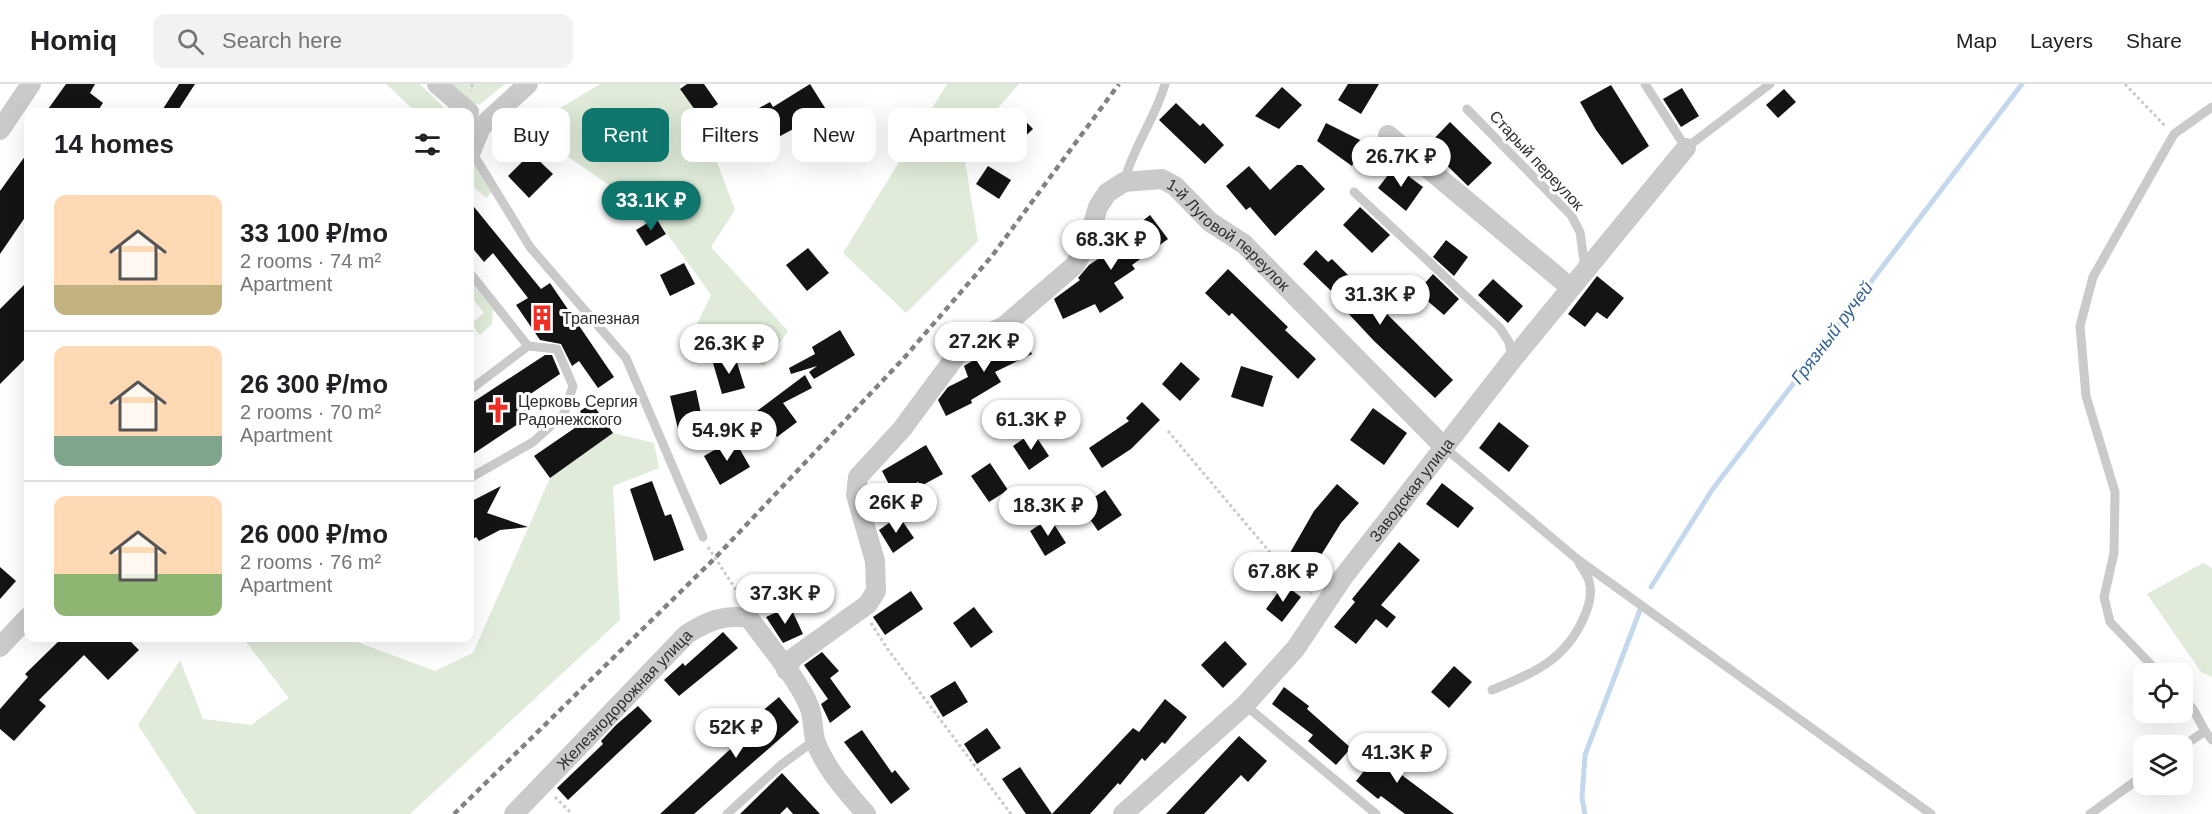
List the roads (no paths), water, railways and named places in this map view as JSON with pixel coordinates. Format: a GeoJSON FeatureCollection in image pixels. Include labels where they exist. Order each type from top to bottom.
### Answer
{"type":"FeatureCollection","features":[{"type":"Feature","properties":{"kind":"street"},"geometry":{"type":"LineString","coordinates":[[0,130],[32,84]]}},
{"type":"Feature","properties":{"kind":"street"},"geometry":{"type":"LineString","coordinates":[[437,84],[463,108]]}},
{"type":"Feature","properties":{"kind":"street"},"geometry":{"type":"LineString","coordinates":[[474,116],[528,84]]}},
{"type":"Feature","properties":{"kind":"street"},"geometry":{"type":"LineString","coordinates":[[1388,135],[1571,288]]}},
{"type":"Feature","properties":{"kind":"street","name":"Заводская улица"},"geometry":{"type":"LineString","coordinates":[[1123,814],[1245,705],[1296,648],[1344,576],[1512,360],[1686,148]]}},
{"type":"Feature","properties":{"kind":"street","name":"1-й Луговой переулок"},"geometry":{"type":"LineString","coordinates":[[1124,182],[1162,179],[1175,186],[1210,222],[1244,244],[1445,448]]}},
{"type":"Feature","properties":{"kind":"street"},"geometry":{"type":"LineString","coordinates":[[866,814],[837,782],[815,740],[809,705],[786,670],[793,658],[868,604],[876,591],[875,561],[856,495],[858,477],[902,429],[959,352],[978,338],[1003,327],[1075,265],[1088,241],[1098,207],[1107,193],[1124,182]]}},
{"type":"Feature","properties":{"kind":"street","name":"Железнодорожная улица"},"geometry":{"type":"LineString","coordinates":[[514,814],[687,634],[710,620],[733,615],[749,618],[786,670]]}},
{"type":"Feature","properties":{"kind":"street"},"geometry":{"type":"LineString","coordinates":[[0,647],[24,621]]}},
{"type":"Feature","properties":{"kind":"lane"},"geometry":{"type":"LineString","coordinates":[[1124,182],[1130,159],[1157,110],[1165,84]]}},
{"type":"Feature","properties":{"kind":"lane"},"geometry":{"type":"LineString","coordinates":[[1645,84],[1686,148],[1770,84]]}},
{"type":"Feature","properties":{"kind":"lane"},"geometry":{"type":"LineString","coordinates":[[2149,663],[2110,622],[2104,597],[2114,553],[2115,492],[2086,396],[2080,326],[2093,277],[2174,134],[2212,107]]}},
{"type":"Feature","properties":{"kind":"lane","name":"Старый переулок"},"geometry":{"type":"LineString","coordinates":[[1467,109],[1571,215],[1580,232],[1586,269]]}},
{"type":"Feature","properties":{"kind":"lane"},"geometry":{"type":"LineString","coordinates":[[474,158],[530,247],[626,358],[703,537]]}},
{"type":"Feature","properties":{"kind":"lane"},"geometry":{"type":"LineString","coordinates":[[1354,192],[1500,328],[1509,342],[1512,360]]}},
{"type":"Feature","properties":{"kind":"lane"},"geometry":{"type":"LineString","coordinates":[[474,278],[528,346]]}},
{"type":"Feature","properties":{"kind":"lane"},"geometry":{"type":"LineString","coordinates":[[474,387],[528,346],[557,349],[573,386],[564,414],[533,442],[474,476]]}},
{"type":"Feature","properties":{"kind":"lane"},"geometry":{"type":"LineString","coordinates":[[1445,448],[1577,559],[1931,814]]}},
{"type":"Feature","properties":{"kind":"lane"},"geometry":{"type":"LineString","coordinates":[[1492,690],[1535,673],[1558,657],[1579,630],[1590,603],[1589,581],[1577,559]]}},
{"type":"Feature","properties":{"kind":"lane"},"geometry":{"type":"LineString","coordinates":[[1245,705],[1376,814]]}},
{"type":"Feature","properties":{"kind":"lane"},"geometry":{"type":"LineString","coordinates":[[2193,708],[2212,740]]}},
{"type":"Feature","properties":{"kind":"lane"},"geometry":{"type":"LineString","coordinates":[[2193,739],[2205,731]]}},
{"type":"Feature","properties":{"kind":"lane"},"geometry":{"type":"LineString","coordinates":[[727,814],[781,765],[815,740]]}},
{"type":"Feature","properties":{"kind":"lane"},"geometry":{"type":"LineString","coordinates":[[2090,814],[2133,783]]}},
{"type":"Feature","properties":{"kind":"waterway","name":"Грязный ручей"},"geometry":{"type":"LineString","coordinates":[[1651,587],[1712,490],[2022,84]]}},
{"type":"Feature","properties":{"kind":"waterway","name":"Грязный ручей"},"geometry":{"type":"LineString","coordinates":[[1585,814],[1582,798],[1585,755],[1640,610]]}},
{"type":"Feature","properties":{"kind":"railway"},"geometry":{"type":"LineString","coordinates":[[454,814],[714,559],[904,358],[992,256],[1119,84]]}},
{"type":"Feature","properties":{"kind":"place","name":"Трапезная"},"geometry":{"type":"Point","coordinates":[542,318]}},
{"type":"Feature","properties":{"kind":"place","name":"Церковь Сергия Радонежского"},"geometry":{"type":"Point","coordinates":[498,410]}}]}
